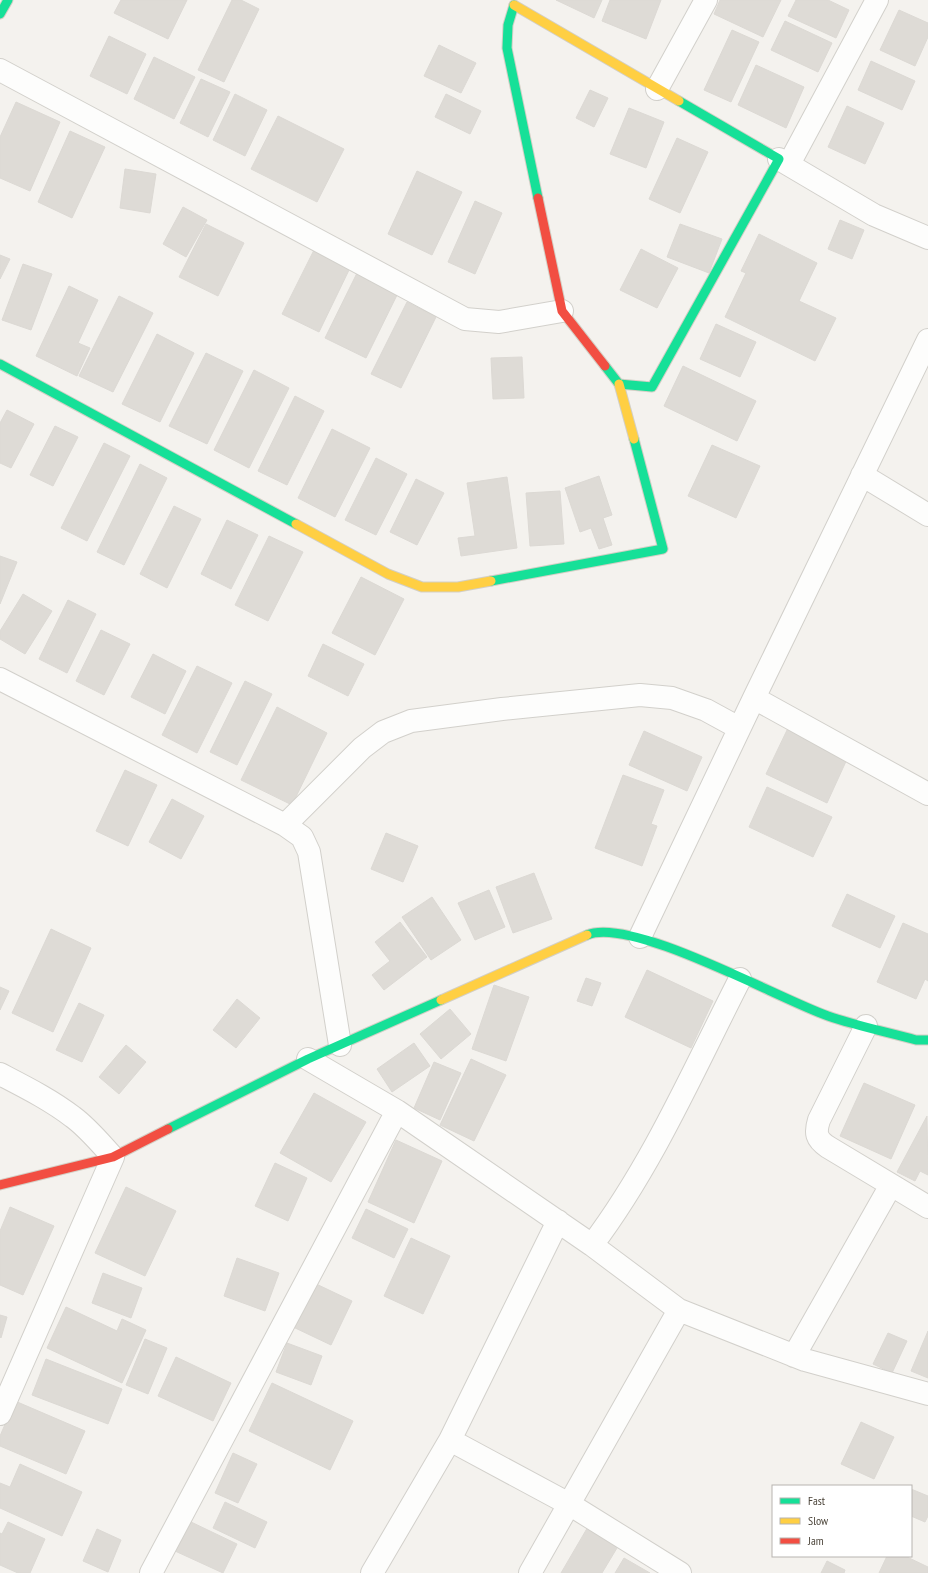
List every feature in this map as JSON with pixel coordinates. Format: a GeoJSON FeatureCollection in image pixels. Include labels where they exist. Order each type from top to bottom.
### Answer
{"type":"FeatureCollection","features":[{"type":"Feature","properties":{"kind":"street"},"geometry":{"type":"LineString","coordinates":[[0,14],[8,0]]}},
{"type":"Feature","properties":{"kind":"street"},"geometry":{"type":"LineString","coordinates":[[657,89],[706,0]]}},
{"type":"Feature","properties":{"kind":"street"},"geometry":{"type":"LineString","coordinates":[[619,384],[652,387],[877,0]]}},
{"type":"Feature","properties":{"kind":"street"},"geometry":{"type":"LineString","coordinates":[[0,364],[388,574],[422,587],[458,587],[663,549],[619,384],[562,311],[507,48],[508,25],[515,2],[657,89],[874,215],[928,238]]}},
{"type":"Feature","properties":{"kind":"street"},"geometry":{"type":"LineString","coordinates":[[0,70],[465,319],[499,322],[562,311]]}},
{"type":"Feature","properties":{"kind":"street"},"geometry":{"type":"LineString","coordinates":[[640,937],[928,340]]}},
{"type":"Feature","properties":{"kind":"street"},"geometry":{"type":"LineString","coordinates":[[862,475],[928,516]]}},
{"type":"Feature","properties":{"kind":"street"},"geometry":{"type":"LineString","coordinates":[[0,679],[286,825],[302,837],[309,852],[340,1045]]}},
{"type":"Feature","properties":{"kind":"street"},"geometry":{"type":"LineString","coordinates":[[286,825],[362,748],[384,732],[411,721],[502,709],[640,695],[672,698],[706,710],[740,728]]}},
{"type":"Feature","properties":{"kind":"street"},"geometry":{"type":"LineString","coordinates":[[754,698],[928,794]]}},
{"type":"Feature","properties":{"kind":"street"},"geometry":{"type":"LineString","coordinates":[[0,1185],[113,1157],[308,1059],[592,933],[615,932],[640,937],[670,948],[828,1016],[916,1040],[928,1040]]}},
{"type":"Feature","properties":{"kind":"street"},"geometry":{"type":"LineString","coordinates":[[592,1245],[614,1217],[647,1162],[740,979]]}},
{"type":"Feature","properties":{"kind":"street"},"geometry":{"type":"LineString","coordinates":[[866,1026],[819,1120],[815,1132],[819,1140],[828,1147],[928,1207]]}},
{"type":"Feature","properties":{"kind":"street"},"geometry":{"type":"LineString","coordinates":[[308,1059],[397,1111],[558,1221],[679,1310],[794,1356],[928,1394]]}},
{"type":"Feature","properties":{"kind":"street"},"geometry":{"type":"LineString","coordinates":[[0,1074],[73,1117],[91,1132],[113,1157]]}},
{"type":"Feature","properties":{"kind":"street"},"geometry":{"type":"LineString","coordinates":[[151,1573],[397,1111]]}},
{"type":"Feature","properties":{"kind":"street"},"geometry":{"type":"LineString","coordinates":[[0,1414],[113,1157]]}},
{"type":"Feature","properties":{"kind":"street"},"geometry":{"type":"LineString","coordinates":[[794,1356],[891,1185]]}},
{"type":"Feature","properties":{"kind":"street"},"geometry":{"type":"LineString","coordinates":[[372,1573],[450,1440],[558,1221]]}},
{"type":"Feature","properties":{"kind":"street"},"geometry":{"type":"LineString","coordinates":[[530,1573],[679,1310]]}},
{"type":"Feature","properties":{"kind":"street"},"geometry":{"type":"LineString","coordinates":[[450,1440],[569,1504],[680,1573]]}},
{"type":"Feature","properties":{"kind":"building"},"geometry":{"type":"Polygon","coordinates":[[[121,0],[187,0],[168,39],[114,13],[121,0]]]}},
{"type":"Feature","properties":{"kind":"building"},"geometry":{"type":"Polygon","coordinates":[[[232,0],[241,0],[259,9],[224,82],[198,70],[232,0]]]}},
{"type":"Feature","properties":{"kind":"building"},"geometry":{"type":"Polygon","coordinates":[[[556,0],[602,0],[594,18],[556,0]]]}},
{"type":"Feature","properties":{"kind":"building"},"geometry":{"type":"Polygon","coordinates":[[[610,0],[661,0],[646,39],[602,21],[610,0]]]}},
{"type":"Feature","properties":{"kind":"building"},"geometry":{"type":"Polygon","coordinates":[[[720,0],[781,0],[763,37],[714,14],[720,0]]]}},
{"type":"Feature","properties":{"kind":"building"},"geometry":{"type":"Polygon","coordinates":[[[796,0],[828,0],[849,10],[836,38],[788,16],[796,0]]]}},
{"type":"Feature","properties":{"kind":"building"},"geometry":{"type":"Polygon","coordinates":[[[899,10],[928,23],[928,37],[915,66],[880,50],[899,10]]]}},
{"type":"Feature","properties":{"kind":"building"},"geometry":{"type":"Polygon","coordinates":[[[785,21],[832,43],[818,72],[771,50],[785,21]]]}},
{"type":"Feature","properties":{"kind":"building"},"geometry":{"type":"Polygon","coordinates":[[[732,30],[759,42],[731,102],[704,90],[732,30]]]}},
{"type":"Feature","properties":{"kind":"building"},"geometry":{"type":"Polygon","coordinates":[[[109,36],[146,54],[127,94],[90,76],[109,36]]]}},
{"type":"Feature","properties":{"kind":"building"},"geometry":{"type":"Polygon","coordinates":[[[439,45],[476,63],[461,93],[424,76],[439,45]]]}},
{"type":"Feature","properties":{"kind":"building"},"geometry":{"type":"Polygon","coordinates":[[[154,57],[195,77],[174,119],[134,99],[154,57]]]}},
{"type":"Feature","properties":{"kind":"building"},"geometry":{"type":"Polygon","coordinates":[[[871,61],[915,81],[902,110],[858,90],[871,61]]]}},
{"type":"Feature","properties":{"kind":"building"},"geometry":{"type":"Polygon","coordinates":[[[756,65],[804,87],[786,128],[738,105],[756,65]]]}},
{"type":"Feature","properties":{"kind":"building"},"geometry":{"type":"Polygon","coordinates":[[[201,79],[230,92],[208,137],[180,123],[201,79]]]}},
{"type":"Feature","properties":{"kind":"building"},"geometry":{"type":"Polygon","coordinates":[[[590,90],[608,98],[594,127],[576,118],[590,90]]]}},
{"type":"Feature","properties":{"kind":"building"},"geometry":{"type":"Polygon","coordinates":[[[235,94],[267,110],[245,156],[213,140],[235,94]]]}},
{"type":"Feature","properties":{"kind":"building"},"geometry":{"type":"Polygon","coordinates":[[[446,94],[481,111],[470,134],[435,117],[446,94]]]}},
{"type":"Feature","properties":{"kind":"building"},"geometry":{"type":"Polygon","coordinates":[[[16,102],[60,122],[30,191],[0,178],[0,137],[16,102]]]}},
{"type":"Feature","properties":{"kind":"building"},"geometry":{"type":"Polygon","coordinates":[[[847,106],[884,123],[865,164],[828,147],[847,106]]]}},
{"type":"Feature","properties":{"kind":"building"},"geometry":{"type":"Polygon","coordinates":[[[629,108],[664,122],[646,168],[610,154],[629,108]]]}},
{"type":"Feature","properties":{"kind":"building"},"geometry":{"type":"Polygon","coordinates":[[[278,116],[344,149],[317,202],[251,169],[278,116]]]}},
{"type":"Feature","properties":{"kind":"building"},"geometry":{"type":"Polygon","coordinates":[[[70,131],[105,147],[72,218],[38,202],[70,131]]]}},
{"type":"Feature","properties":{"kind":"building"},"geometry":{"type":"Polygon","coordinates":[[[677,138],[708,152],[680,213],[649,199],[677,138]]]}},
{"type":"Feature","properties":{"kind":"building"},"geometry":{"type":"Polygon","coordinates":[[[125,169],[156,174],[150,213],[120,208],[125,169]]]}},
{"type":"Feature","properties":{"kind":"building"},"geometry":{"type":"Polygon","coordinates":[[[417,171],[462,192],[432,255],[388,234],[417,171]]]}},
{"type":"Feature","properties":{"kind":"building"},"geometry":{"type":"Polygon","coordinates":[[[475,201],[502,213],[475,274],[448,262],[475,201]]]}},
{"type":"Feature","properties":{"kind":"building"},"geometry":{"type":"Polygon","coordinates":[[[183,207],[207,220],[186,257],[163,244],[183,207]]]}},
{"type":"Feature","properties":{"kind":"building"},"geometry":{"type":"Polygon","coordinates":[[[840,220],[864,230],[852,259],[828,249],[840,220]]]}},
{"type":"Feature","properties":{"kind":"building"},"geometry":{"type":"Polygon","coordinates":[[[206,224],[244,243],[218,296],[179,277],[206,224]]]}},
{"type":"Feature","properties":{"kind":"building"},"geometry":{"type":"Polygon","coordinates":[[[680,224],[722,239],[709,273],[667,257],[680,224]]]}},
{"type":"Feature","properties":{"kind":"building"},"geometry":{"type":"Polygon","coordinates":[[[759,234],[817,263],[799,301],[836,318],[815,361],[725,317],[746,273],[741,271],[759,234]]]}},
{"type":"Feature","properties":{"kind":"building"},"geometry":{"type":"Polygon","coordinates":[[[641,249],[678,268],[657,308],[620,290],[641,249]]]}},
{"type":"Feature","properties":{"kind":"building"},"geometry":{"type":"Polygon","coordinates":[[[314,250],[350,268],[319,332],[282,314],[314,250]]]}},
{"type":"Feature","properties":{"kind":"building"},"geometry":{"type":"Polygon","coordinates":[[[0,255],[10,259],[0,279],[0,255]]]}},
{"type":"Feature","properties":{"kind":"building"},"geometry":{"type":"Polygon","coordinates":[[[23,264],[52,274],[31,330],[2,320],[23,264]]]}},
{"type":"Feature","properties":{"kind":"building"},"geometry":{"type":"Polygon","coordinates":[[[359,269],[400,289],[366,358],[325,338],[359,269]]]}},
{"type":"Feature","properties":{"kind":"building"},"geometry":{"type":"Polygon","coordinates":[[[69,286],[98,300],[78,343],[90,348],[77,376],[36,356],[69,286]]]}},
{"type":"Feature","properties":{"kind":"building"},"geometry":{"type":"Polygon","coordinates":[[[119,296],[153,313],[113,392],[79,376],[119,296]]]}},
{"type":"Feature","properties":{"kind":"building"},"geometry":{"type":"Polygon","coordinates":[[[407,302],[436,317],[401,388],[371,374],[407,302]]]}},
{"type":"Feature","properties":{"kind":"building"},"geometry":{"type":"Polygon","coordinates":[[[716,324],[756,342],[740,377],[700,359],[716,324]]]}},
{"type":"Feature","properties":{"kind":"building"},"geometry":{"type":"Polygon","coordinates":[[[157,334],[194,353],[160,422],[122,404],[157,334]]]}},
{"type":"Feature","properties":{"kind":"building"},"geometry":{"type":"Polygon","coordinates":[[[206,353],[243,371],[207,444],[169,426],[206,353]]]}},
{"type":"Feature","properties":{"kind":"building"},"geometry":{"type":"Polygon","coordinates":[[[522,357],[524,398],[493,399],[491,358],[522,357]]]}},
{"type":"Feature","properties":{"kind":"building"},"geometry":{"type":"Polygon","coordinates":[[[683,366],[756,401],[737,441],[664,406],[683,366]]]}},
{"type":"Feature","properties":{"kind":"building"},"geometry":{"type":"Polygon","coordinates":[[[254,370],[289,388],[249,468],[214,450],[254,370]]]}},
{"type":"Feature","properties":{"kind":"building"},"geometry":{"type":"Polygon","coordinates":[[[295,396],[324,411],[287,485],[258,471],[295,396]]]}},
{"type":"Feature","properties":{"kind":"building"},"geometry":{"type":"Polygon","coordinates":[[[7,410],[34,424],[11,468],[0,463],[0,423],[7,410]]]}},
{"type":"Feature","properties":{"kind":"building"},"geometry":{"type":"Polygon","coordinates":[[[55,426],[78,437],[53,486],[30,475],[55,426]]]}},
{"type":"Feature","properties":{"kind":"building"},"geometry":{"type":"Polygon","coordinates":[[[332,429],[370,448],[335,517],[298,498],[332,429]]]}},
{"type":"Feature","properties":{"kind":"building"},"geometry":{"type":"Polygon","coordinates":[[[104,443],[130,456],[87,541],[61,528],[104,443]]]}},
{"type":"Feature","properties":{"kind":"building"},"geometry":{"type":"Polygon","coordinates":[[[712,445],[760,466],[736,518],[688,496],[712,445]]]}},
{"type":"Feature","properties":{"kind":"building"},"geometry":{"type":"Polygon","coordinates":[[[376,458],[407,474],[376,535],[345,520],[376,458]]]}},
{"type":"Feature","properties":{"kind":"building"},"geometry":{"type":"Polygon","coordinates":[[[140,464],[167,478],[124,565],[97,552],[140,464]]]}},
{"type":"Feature","properties":{"kind":"building"},"geometry":{"type":"Polygon","coordinates":[[[599,476],[612,515],[603,518],[612,545],[599,549],[591,528],[580,532],[565,488],[599,476]]]}},
{"type":"Feature","properties":{"kind":"building"},"geometry":{"type":"Polygon","coordinates":[[[507,477],[517,548],[461,556],[458,538],[475,536],[467,483],[507,477]]]}},
{"type":"Feature","properties":{"kind":"building"},"geometry":{"type":"Polygon","coordinates":[[[416,479],[444,493],[417,545],[390,532],[416,479]]]}},
{"type":"Feature","properties":{"kind":"building"},"geometry":{"type":"Polygon","coordinates":[[[560,491],[564,544],[530,546],[526,493],[560,491]]]}},
{"type":"Feature","properties":{"kind":"building"},"geometry":{"type":"Polygon","coordinates":[[[174,506],[201,519],[167,588],[140,574],[174,506]]]}},
{"type":"Feature","properties":{"kind":"building"},"geometry":{"type":"Polygon","coordinates":[[[227,520],[258,535],[231,589],[201,574],[227,520]]]}},
{"type":"Feature","properties":{"kind":"building"},"geometry":{"type":"Polygon","coordinates":[[[269,536],[303,552],[268,621],[235,605],[269,536]]]}},
{"type":"Feature","properties":{"kind":"building"},"geometry":{"type":"Polygon","coordinates":[[[0,556],[17,562],[0,604],[0,556]]]}},
{"type":"Feature","properties":{"kind":"building"},"geometry":{"type":"Polygon","coordinates":[[[361,577],[404,599],[375,655],[332,633],[361,577]]]}},
{"type":"Feature","properties":{"kind":"building"},"geometry":{"type":"Polygon","coordinates":[[[23,594],[52,611],[25,654],[0,639],[0,631],[23,594]]]}},
{"type":"Feature","properties":{"kind":"building"},"geometry":{"type":"Polygon","coordinates":[[[68,600],[96,614],[67,673],[39,659],[68,600]]]}},
{"type":"Feature","properties":{"kind":"building"},"geometry":{"type":"Polygon","coordinates":[[[101,630],[130,644],[104,695],[76,681],[101,630]]]}},
{"type":"Feature","properties":{"kind":"building"},"geometry":{"type":"Polygon","coordinates":[[[323,644],[364,664],[348,696],[308,676],[323,644]]]}},
{"type":"Feature","properties":{"kind":"building"},"geometry":{"type":"Polygon","coordinates":[[[153,654],[186,671],[165,714],[131,697],[153,654]]]}},
{"type":"Feature","properties":{"kind":"building"},"geometry":{"type":"Polygon","coordinates":[[[197,666],[232,683],[197,753],[162,735],[197,666]]]}},
{"type":"Feature","properties":{"kind":"building"},"geometry":{"type":"Polygon","coordinates":[[[245,681],[272,694],[237,765],[210,752],[245,681]]]}},
{"type":"Feature","properties":{"kind":"building"},"geometry":{"type":"Polygon","coordinates":[[[277,707],[327,733],[292,805],[241,780],[277,707]]]}},
{"type":"Feature","properties":{"kind":"building"},"geometry":{"type":"Polygon","coordinates":[[[788,728],[848,757],[827,803],[766,774],[788,728]]]}},
{"type":"Feature","properties":{"kind":"building"},"geometry":{"type":"Polygon","coordinates":[[[644,731],[702,757],[687,791],[629,765],[644,731]]]}},
{"type":"Feature","properties":{"kind":"building"},"geometry":{"type":"Polygon","coordinates":[[[125,770],[157,785],[128,846],[96,831],[125,770]]]}},
{"type":"Feature","properties":{"kind":"building"},"geometry":{"type":"Polygon","coordinates":[[[623,775],[664,790],[651,824],[657,826],[642,866],[595,848],[623,775]]]}},
{"type":"Feature","properties":{"kind":"building"},"geometry":{"type":"Polygon","coordinates":[[[767,787],[832,817],[813,857],[749,827],[767,787]]]}},
{"type":"Feature","properties":{"kind":"building"},"geometry":{"type":"Polygon","coordinates":[[[172,799],[204,816],[181,859],[149,842],[172,799]]]}},
{"type":"Feature","properties":{"kind":"building"},"geometry":{"type":"Polygon","coordinates":[[[386,833],[418,846],[403,882],[371,869],[386,833]]]}},
{"type":"Feature","properties":{"kind":"building"},"geometry":{"type":"Polygon","coordinates":[[[534,873],[552,919],[513,933],[496,887],[534,873]]]}},
{"type":"Feature","properties":{"kind":"building"},"geometry":{"type":"Polygon","coordinates":[[[489,890],[505,927],[475,940],[458,903],[489,890]]]}},
{"type":"Feature","properties":{"kind":"building"},"geometry":{"type":"Polygon","coordinates":[[[847,894],[895,916],[880,948],[832,926],[847,894]]]}},
{"type":"Feature","properties":{"kind":"building"},"geometry":{"type":"Polygon","coordinates":[[[432,897],[461,940],[431,960],[402,917],[432,897]]]}},
{"type":"Feature","properties":{"kind":"building"},"geometry":{"type":"Polygon","coordinates":[[[400,922],[427,957],[384,990],[372,975],[390,961],[375,942],[400,922]]]}},
{"type":"Feature","properties":{"kind":"building"},"geometry":{"type":"Polygon","coordinates":[[[903,923],[928,934],[928,981],[925,979],[916,999],[877,982],[903,923]]]}},
{"type":"Feature","properties":{"kind":"building"},"geometry":{"type":"Polygon","coordinates":[[[51,929],[91,948],[53,1032],[12,1013],[51,929]]]}},
{"type":"Feature","properties":{"kind":"building"},"geometry":{"type":"Polygon","coordinates":[[[647,970],[713,1001],[691,1048],[625,1017],[647,970]]]}},
{"type":"Feature","properties":{"kind":"building"},"geometry":{"type":"Polygon","coordinates":[[[586,978],[601,983],[592,1006],[577,1001],[586,978]]]}},
{"type":"Feature","properties":{"kind":"building"},"geometry":{"type":"Polygon","coordinates":[[[494,985],[529,997],[506,1061],[472,1049],[494,985]]]}},
{"type":"Feature","properties":{"kind":"building"},"geometry":{"type":"Polygon","coordinates":[[[0,987],[9,991],[0,1010],[0,987]]]}},
{"type":"Feature","properties":{"kind":"building"},"geometry":{"type":"Polygon","coordinates":[[[237,999],[260,1018],[236,1048],[213,1030],[237,999]]]}},
{"type":"Feature","properties":{"kind":"building"},"geometry":{"type":"Polygon","coordinates":[[[79,1003],[104,1015],[82,1062],[56,1050],[79,1003]]]}},
{"type":"Feature","properties":{"kind":"building"},"geometry":{"type":"Polygon","coordinates":[[[450,1009],[471,1034],[441,1059],[420,1034],[450,1009]]]}},
{"type":"Feature","properties":{"kind":"building"},"geometry":{"type":"Polygon","coordinates":[[[414,1043],[430,1066],[392,1092],[377,1069],[414,1043]]]}},
{"type":"Feature","properties":{"kind":"building"},"geometry":{"type":"Polygon","coordinates":[[[126,1045],[146,1062],[119,1094],[99,1077],[126,1045]]]}},
{"type":"Feature","properties":{"kind":"building"},"geometry":{"type":"Polygon","coordinates":[[[471,1059],[506,1075],[474,1141],[440,1125],[471,1059]]]}},
{"type":"Feature","properties":{"kind":"building"},"geometry":{"type":"Polygon","coordinates":[[[434,1062],[461,1073],[440,1120],[414,1108],[434,1062]]]}},
{"type":"Feature","properties":{"kind":"building"},"geometry":{"type":"Polygon","coordinates":[[[864,1083],[915,1105],[891,1159],[840,1136],[864,1083]]]}},
{"type":"Feature","properties":{"kind":"building"},"geometry":{"type":"Polygon","coordinates":[[[314,1093],[366,1122],[331,1182],[280,1153],[314,1093]]]}},
{"type":"Feature","properties":{"kind":"building"},"geometry":{"type":"Polygon","coordinates":[[[927,1116],[928,1175],[920,1171],[915,1181],[897,1172],[927,1116]]]}},
{"type":"Feature","properties":{"kind":"building"},"geometry":{"type":"Polygon","coordinates":[[[396,1140],[442,1161],[414,1223],[368,1202],[396,1140]]]}},
{"type":"Feature","properties":{"kind":"building"},"geometry":{"type":"Polygon","coordinates":[[[275,1163],[307,1178],[288,1221],[255,1206],[275,1163]]]}},
{"type":"Feature","properties":{"kind":"building"},"geometry":{"type":"Polygon","coordinates":[[[126,1187],[176,1211],[145,1276],[95,1253],[126,1187]]]}},
{"type":"Feature","properties":{"kind":"building"},"geometry":{"type":"Polygon","coordinates":[[[10,1207],[54,1226],[23,1295],[0,1285],[0,1231],[10,1207]]]}},
{"type":"Feature","properties":{"kind":"building"},"geometry":{"type":"Polygon","coordinates":[[[366,1209],[408,1229],[394,1258],[352,1238],[366,1209]]]}},
{"type":"Feature","properties":{"kind":"building"},"geometry":{"type":"Polygon","coordinates":[[[411,1238],[450,1256],[423,1314],[384,1296],[411,1238]]]}},
{"type":"Feature","properties":{"kind":"building"},"geometry":{"type":"Polygon","coordinates":[[[237,1258],[279,1273],[265,1311],[224,1296],[237,1258]]]}},
{"type":"Feature","properties":{"kind":"building"},"geometry":{"type":"Polygon","coordinates":[[[103,1273],[142,1288],[131,1318],[92,1303],[103,1273]]]}},
{"type":"Feature","properties":{"kind":"building"},"geometry":{"type":"Polygon","coordinates":[[[312,1282],[352,1301],[331,1345],[291,1326],[312,1282]]]}},
{"type":"Feature","properties":{"kind":"building"},"geometry":{"type":"Polygon","coordinates":[[[66,1307],[117,1331],[122,1319],[146,1330],[122,1383],[47,1348],[66,1307]]]}},
{"type":"Feature","properties":{"kind":"building"},"geometry":{"type":"Polygon","coordinates":[[[0,1315],[7,1317],[1,1338],[0,1337],[0,1315]]]}},
{"type":"Feature","properties":{"kind":"building"},"geometry":{"type":"Polygon","coordinates":[[[928,1331],[928,1378],[911,1371],[928,1331]]]}},
{"type":"Feature","properties":{"kind":"building"},"geometry":{"type":"Polygon","coordinates":[[[888,1333],[907,1341],[892,1373],[873,1364],[888,1333]]]}},
{"type":"Feature","properties":{"kind":"building"},"geometry":{"type":"Polygon","coordinates":[[[145,1339],[167,1348],[148,1394],[126,1385],[145,1339]]]}},
{"type":"Feature","properties":{"kind":"building"},"geometry":{"type":"Polygon","coordinates":[[[287,1343],[322,1356],[311,1385],[276,1372],[287,1343]]]}},
{"type":"Feature","properties":{"kind":"building"},"geometry":{"type":"Polygon","coordinates":[[[176,1357],[231,1383],[213,1421],[158,1396],[176,1357]]]}},
{"type":"Feature","properties":{"kind":"building"},"geometry":{"type":"Polygon","coordinates":[[[46,1359],[122,1389],[108,1424],[32,1395],[46,1359]]]}},
{"type":"Feature","properties":{"kind":"building"},"geometry":{"type":"Polygon","coordinates":[[[272,1383],[353,1421],[330,1470],[249,1431],[272,1383]]]}},
{"type":"Feature","properties":{"kind":"building"},"geometry":{"type":"Polygon","coordinates":[[[15,1401],[85,1431],[66,1474],[0,1446],[0,1436],[15,1401]]]}},
{"type":"Feature","properties":{"kind":"building"},"geometry":{"type":"Polygon","coordinates":[[[861,1422],[894,1437],[874,1479],[841,1464],[861,1422]]]}},
{"type":"Feature","properties":{"kind":"building"},"geometry":{"type":"Polygon","coordinates":[[[233,1453],[257,1464],[238,1503],[215,1493],[233,1453]]]}},
{"type":"Feature","properties":{"kind":"building"},"geometry":{"type":"Polygon","coordinates":[[[20,1464],[82,1492],[62,1536],[0,1508],[0,1483],[10,1487],[20,1464]]]}},
{"type":"Feature","properties":{"kind":"building"},"geometry":{"type":"Polygon","coordinates":[[[912,1489],[928,1496],[928,1516],[925,1522],[912,1516],[912,1489]]]}},
{"type":"Feature","properties":{"kind":"building"},"geometry":{"type":"Polygon","coordinates":[[[225,1502],[267,1522],[255,1548],[213,1528],[225,1502]]]}},
{"type":"Feature","properties":{"kind":"building"},"geometry":{"type":"Polygon","coordinates":[[[189,1521],[237,1544],[223,1573],[175,1551],[189,1521]]]}},
{"type":"Feature","properties":{"kind":"building"},"geometry":{"type":"Polygon","coordinates":[[[8,1522],[45,1539],[30,1573],[18,1573],[0,1565],[0,1533],[2,1534],[8,1522]]]}},
{"type":"Feature","properties":{"kind":"building"},"geometry":{"type":"Polygon","coordinates":[[[589,1525],[620,1543],[602,1573],[561,1573],[589,1525]]]}},
{"type":"Feature","properties":{"kind":"building"},"geometry":{"type":"Polygon","coordinates":[[[97,1529],[121,1540],[108,1572],[83,1561],[97,1529]]]}},
{"type":"Feature","properties":{"kind":"building"},"geometry":{"type":"Polygon","coordinates":[[[887,1557],[907,1557],[928,1567],[928,1573],[879,1573],[887,1557]]]}},
{"type":"Feature","properties":{"kind":"building"},"geometry":{"type":"Polygon","coordinates":[[[624,1558],[650,1573],[615,1573],[624,1558]]]}},
{"type":"Feature","properties":{"kind":"building"},"geometry":{"type":"Polygon","coordinates":[[[827,1561],[845,1570],[844,1573],[821,1573],[827,1561]]]}},
{"type":"Feature","properties":{"kind":"traffic: fast"},"geometry":{"type":"LineString","coordinates":[[0,14],[8,0]]}},
{"type":"Feature","properties":{"kind":"traffic: fast"},"geometry":{"type":"LineString","coordinates":[[514,5],[508,25],[507,48],[538,198]]}},
{"type":"Feature","properties":{"kind":"traffic: fast"},"geometry":{"type":"LineString","coordinates":[[605,366],[619,384],[652,387],[779,159],[679,101]]}},
{"type":"Feature","properties":{"kind":"traffic: fast"},"geometry":{"type":"LineString","coordinates":[[0,364],[296,524]]}},
{"type":"Feature","properties":{"kind":"traffic: fast"},"geometry":{"type":"LineString","coordinates":[[491,581],[663,549],[634,439]]}},
{"type":"Feature","properties":{"kind":"traffic: fast"},"geometry":{"type":"LineString","coordinates":[[587,935],[608,932],[636,937],[706,962],[828,1016],[916,1040],[928,1040]]}},
{"type":"Feature","properties":{"kind":"traffic: fast"},"geometry":{"type":"LineString","coordinates":[[168,1129],[308,1059],[441,1000]]}},
{"type":"Feature","properties":{"kind":"traffic: slow"},"geometry":{"type":"LineString","coordinates":[[514,5],[679,101]]}},
{"type":"Feature","properties":{"kind":"traffic: slow"},"geometry":{"type":"LineString","coordinates":[[619,384],[634,439]]}},
{"type":"Feature","properties":{"kind":"traffic: slow"},"geometry":{"type":"LineString","coordinates":[[296,524],[388,574],[422,587],[458,587],[491,581]]}},
{"type":"Feature","properties":{"kind":"traffic: slow"},"geometry":{"type":"LineString","coordinates":[[441,1000],[587,935]]}},
{"type":"Feature","properties":{"kind":"traffic: jam"},"geometry":{"type":"LineString","coordinates":[[538,198],[562,311],[605,366]]}},
{"type":"Feature","properties":{"kind":"traffic: jam"},"geometry":{"type":"LineString","coordinates":[[0,1185],[113,1157],[168,1129]]}}]}
